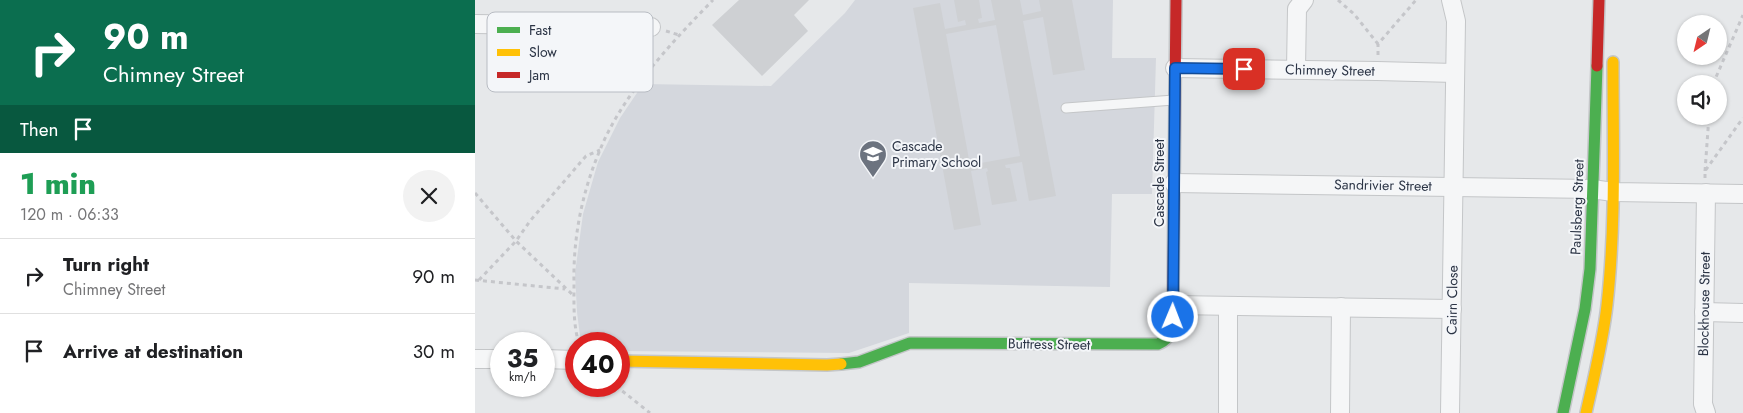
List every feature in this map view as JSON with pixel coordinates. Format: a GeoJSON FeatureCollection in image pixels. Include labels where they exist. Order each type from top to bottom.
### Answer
{"type":"FeatureCollection","features":[{"type":"Feature","properties":{"kind":"street","name":"Cascade Street"},"geometry":{"type":"LineString","coordinates":[[1173,305],[1176,0]]}},
{"type":"Feature","properties":{"kind":"street"},"geometry":{"type":"LineString","coordinates":[[1296,69],[1297,9],[1304,0]]}},
{"type":"Feature","properties":{"kind":"street","name":"Cairn Close"},"geometry":{"type":"LineString","coordinates":[[1450,413],[1455,74],[1455,21],[1451,0]]}},
{"type":"Feature","properties":{"kind":"street","name":"Paulsberg Street"},"geometry":{"type":"LineString","coordinates":[[1563,413],[1588,289],[1599,0]]}},
{"type":"Feature","properties":{"kind":"street"},"geometry":{"type":"LineString","coordinates":[[1586,413],[1604,327],[1607,303],[1613,192],[1613,48]]}},
{"type":"Feature","properties":{"kind":"street","name":"Chimney Street"},"geometry":{"type":"LineString","coordinates":[[1175,68],[1377,70],[1455,74]]}},
{"type":"Feature","properties":{"kind":"street","name":"Sandrivier Street"},"geometry":{"type":"LineString","coordinates":[[1174,183],[1454,186],[1592,189],[1613,192],[1743,194]]}},
{"type":"Feature","properties":{"kind":"street","name":"Blockhouse Street"},"geometry":{"type":"LineString","coordinates":[[1706,193],[1703,404],[1706,413]]}},
{"type":"Feature","properties":{"kind":"street"},"geometry":{"type":"LineString","coordinates":[[1173,305],[1452,309]]}},
{"type":"Feature","properties":{"kind":"street","name":"Buttress Street"},"geometry":{"type":"LineString","coordinates":[[630,361],[827,365],[859,362],[910,343],[1156,345],[1163,343],[1171,334],[1173,305]]}},
{"type":"Feature","properties":{"kind":"street"},"geometry":{"type":"LineString","coordinates":[[1228,306],[1228,413]]}},
{"type":"Feature","properties":{"kind":"street"},"geometry":{"type":"LineString","coordinates":[[1340,413],[1341,308]]}},
{"type":"Feature","properties":{"kind":"street"},"geometry":{"type":"LineString","coordinates":[[1704,312],[1743,313]]}},
{"type":"Feature","properties":{"kind":"street"},"geometry":{"type":"LineString","coordinates":[[475,358],[490,359]]}},
{"type":"Feature","properties":{"kind":"lane"},"geometry":{"type":"LineString","coordinates":[[1066,108],[1175,100]]}},
{"type":"Feature","properties":{"kind":"path"},"geometry":{"type":"LineString","coordinates":[[653,68],[679,35],[713,0]]}},
{"type":"Feature","properties":{"kind":"path"},"geometry":{"type":"LineString","coordinates":[[1337,0],[1354,14],[1378,44]]}},
{"type":"Feature","properties":{"kind":"path"},"geometry":{"type":"LineString","coordinates":[[1377,70],[1378,44],[1416,0]]}},
{"type":"Feature","properties":{"kind":"path"},"geometry":{"type":"LineString","coordinates":[[1717,75],[1743,15]]}},
{"type":"Feature","properties":{"kind":"path"},"geometry":{"type":"LineString","coordinates":[[577,332],[574,317],[573,262],[579,215],[600,150],[617,118],[635,92]]}},
{"type":"Feature","properties":{"kind":"path"},"geometry":{"type":"LineString","coordinates":[[1705,171],[1743,118]]}},
{"type":"Feature","properties":{"kind":"path"},"geometry":{"type":"LineString","coordinates":[[1706,193],[1705,171],[1708,125]]}},
{"type":"Feature","properties":{"kind":"path"},"geometry":{"type":"LineString","coordinates":[[477,280],[516,241],[530,221],[586,156],[600,150]]}},
{"type":"Feature","properties":{"kind":"path"},"geometry":{"type":"LineString","coordinates":[[475,193],[516,241],[574,296]]}},
{"type":"Feature","properties":{"kind":"path"},"geometry":{"type":"LineString","coordinates":[[477,280],[566,289]]}},
{"type":"Feature","properties":{"kind":"path"},"geometry":{"type":"LineString","coordinates":[[630,397],[651,413]]}},
{"type":"Feature","properties":{"kind":"shaded area","name":"Cascade Primary School"},"geometry":{"type":"Polygon","coordinates":[[[855,0],[1113,0],[1112,58],[1156,58],[1152,194],[1112,194],[1110,287],[909,283],[909,333],[849,353],[630,351],[630,332],[580,332],[575,273],[583,214],[598,162],[620,118],[638,92],[653,92],[653,84],[771,86],[845,13],[855,0]]]}},
{"type":"Feature","properties":{"kind":"building"},"geometry":{"type":"Polygon","coordinates":[[[739,0],[809,0],[794,15],[808,31],[762,76],[712,25],[739,0]]]}},
{"type":"Feature","properties":{"kind":"building"},"geometry":{"type":"Polygon","coordinates":[[[954,0],[979,0],[982,18],[978,19],[979,23],[995,20],[991,0],[1020,0],[1023,15],[1041,11],[1039,0],[1072,0],[1085,70],[1053,75],[1043,17],[1023,21],[1056,196],[1029,201],[1022,162],[1005,165],[1006,168],[1010,168],[1017,201],[992,205],[986,172],[988,171],[987,168],[971,171],[981,225],[954,230],[913,8],[940,3],[945,29],[966,25],[965,20],[958,22],[954,0]],[[996,25],[946,34],[970,165],[1020,156],[996,25]]]}},
{"type":"Feature","properties":{"kind":"traffic: fast"},"geometry":{"type":"LineString","coordinates":[[1563,413],[1585,309],[1590,269],[1597,66]]}},
{"type":"Feature","properties":{"kind":"traffic: fast"},"geometry":{"type":"LineString","coordinates":[[841,364],[859,362],[910,343],[1158,344],[1165,340],[1172,328],[1174,313],[1173,290]]}},
{"type":"Feature","properties":{"kind":"traffic: slow"},"geometry":{"type":"LineString","coordinates":[[1586,413],[1603,332],[1610,275],[1613,183],[1613,62]]}},
{"type":"Feature","properties":{"kind":"traffic: slow"},"geometry":{"type":"LineString","coordinates":[[630,361],[841,364]]}},
{"type":"Feature","properties":{"kind":"traffic: jam"},"geometry":{"type":"LineString","coordinates":[[1173,290],[1176,0]]}},
{"type":"Feature","properties":{"kind":"traffic: jam"},"geometry":{"type":"LineString","coordinates":[[1597,66],[1599,0]]}},
{"type":"Feature","properties":{"kind":"place","name":"Cascade Primary School"},"geometry":{"type":"Point","coordinates":[873,178]}},
{"type":"Feature","properties":{"kind":"route"},"geometry":{"type":"LineString","coordinates":[[1173,317],[1175,68],[1244,69]]}}]}
